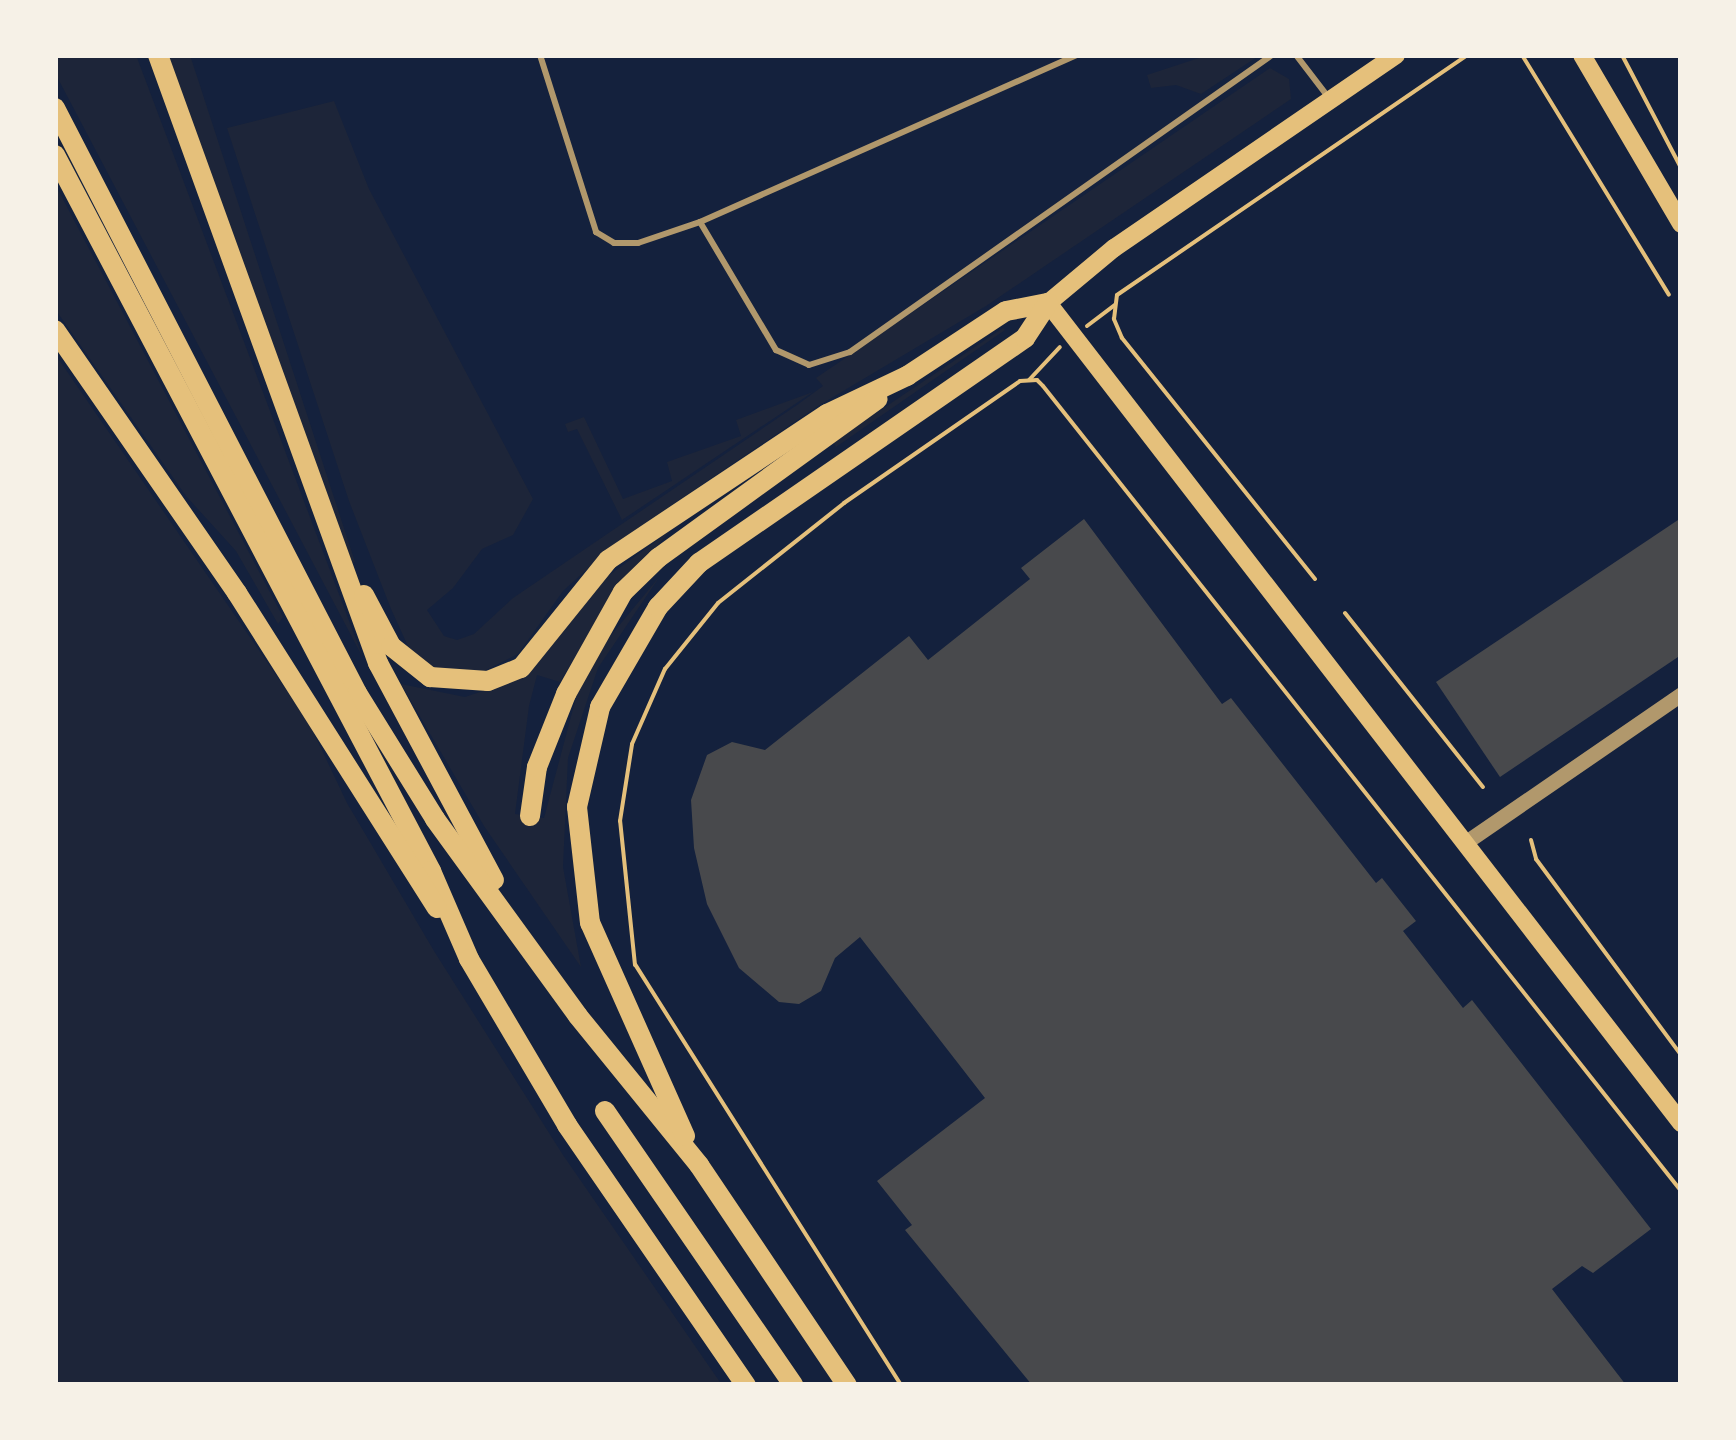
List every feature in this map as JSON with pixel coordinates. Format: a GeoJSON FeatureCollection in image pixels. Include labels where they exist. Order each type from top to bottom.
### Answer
{"type":"FeatureCollection","features":[{"type":"Feature","properties":{"kind":"main road"},"geometry":{"type":"LineString","coordinates":[[158,55],[378,663],[525,937]]}},
{"type":"Feature","properties":{"kind":"main road"},"geometry":{"type":"LineString","coordinates":[[699,1165],[590,923],[577,807],[600,707],[658,607],[698,563],[1025,338],[1048,302],[1114,248],[1396,55]]}},
{"type":"Feature","properties":{"kind":"main road"},"geometry":{"type":"LineString","coordinates":[[1582,55],[1681,224]]}},
{"type":"Feature","properties":{"kind":"main road"},"geometry":{"type":"LineString","coordinates":[[55,108],[357,693],[435,819],[525,937],[578,1016],[699,1165],[847,1385]]}},
{"type":"Feature","properties":{"kind":"main road"},"geometry":{"type":"LineString","coordinates":[[55,154],[431,871],[469,959]]}},
{"type":"Feature","properties":{"kind":"main road"},"geometry":{"type":"LineString","coordinates":[[530,816],[537,768],[566,694],[623,592],[658,558],[907,376],[1006,311],[1048,302]]}},
{"type":"Feature","properties":{"kind":"main road"},"geometry":{"type":"LineString","coordinates":[[1048,302],[1681,1123]]}},
{"type":"Feature","properties":{"kind":"main road"},"geometry":{"type":"LineString","coordinates":[[55,330],[247,608],[469,959],[567,1125],[746,1385]]}},
{"type":"Feature","properties":{"kind":"main road"},"geometry":{"type":"LineString","coordinates":[[337,550],[391,646],[407,662],[430,677],[488,682],[520,668],[608,560],[828,414],[907,376]]}},
{"type":"Feature","properties":{"kind":"main road"},"geometry":{"type":"LineString","coordinates":[[605,1111],[793,1385]]}},
{"type":"Feature","properties":{"kind":"street"},"geometry":{"type":"LineString","coordinates":[[1466,842],[1681,694]]}},
{"type":"Feature","properties":{"kind":"lane"},"geometry":{"type":"LineString","coordinates":[[540,55],[596,232],[614,242],[638,243],[700,222],[1077,55]]}},
{"type":"Feature","properties":{"kind":"lane"},"geometry":{"type":"LineString","coordinates":[[700,222],[776,350],[809,365],[830,363],[1272,55]]}},
{"type":"Feature","properties":{"kind":"lane"},"geometry":{"type":"LineString","coordinates":[[1296,55],[1331,100]]}},
{"type":"Feature","properties":{"kind":"path"},"geometry":{"type":"LineString","coordinates":[[1315,580],[1122,338],[1114,319],[1117,295],[1467,55]]}},
{"type":"Feature","properties":{"kind":"path"},"geometry":{"type":"LineString","coordinates":[[1522,55],[1670,295]]}},
{"type":"Feature","properties":{"kind":"path"},"geometry":{"type":"LineString","coordinates":[[1622,55],[1681,168]]}},
{"type":"Feature","properties":{"kind":"path"},"geometry":{"type":"LineString","coordinates":[[901,1385],[635,965],[620,820],[632,744],[665,669],[718,604],[844,503],[1020,382],[1038,380],[1043,386],[1681,1191]]}},
{"type":"Feature","properties":{"kind":"path"},"geometry":{"type":"LineString","coordinates":[[1345,613],[1482,787]]}},
{"type":"Feature","properties":{"kind":"path"},"geometry":{"type":"LineString","coordinates":[[1531,840],[1536,859],[1681,1055]]}},
{"type":"Feature","properties":{"kind":"shaded area"},"geometry":{"type":"Polygon","coordinates":[[[55,55],[136,55],[363,658],[55,73],[55,55]]]}},
{"type":"Feature","properties":{"kind":"shaded area"},"geometry":{"type":"Polygon","coordinates":[[[165,55],[190,55],[355,562],[352,563],[165,55]]]}},
{"type":"Feature","properties":{"kind":"shaded area"},"geometry":{"type":"Polygon","coordinates":[[[1208,55],[1260,55],[1201,94],[1176,85],[1151,88],[1147,75],[1208,55]]]}},
{"type":"Feature","properties":{"kind":"shaded area"},"geometry":{"type":"Polygon","coordinates":[[[1270,68],[1289,79],[1291,99],[986,306],[818,406],[617,542],[563,591],[518,654],[476,675],[436,672],[412,655],[391,609],[349,501],[227,128],[334,101],[369,189],[533,499],[513,535],[482,549],[453,588],[427,610],[444,636],[457,640],[474,634],[513,598],[823,386],[816,378],[1270,68]]]}},
{"type":"Feature","properties":{"kind":"shaded area"},"geometry":{"type":"Polygon","coordinates":[[[55,184],[283,617],[278,624],[236,551],[186,496],[55,309],[55,184]]]}},
{"type":"Feature","properties":{"kind":"shaded area"},"geometry":{"type":"Polygon","coordinates":[[[1005,330],[836,447],[833,442],[1005,330]]]}},
{"type":"Feature","properties":{"kind":"shaded area"},"geometry":{"type":"Polygon","coordinates":[[[55,354],[309,723],[347,803],[434,951],[563,1155],[722,1385],[55,1385],[55,354]]]}},
{"type":"Feature","properties":{"kind":"shaded area"},"geometry":{"type":"Polygon","coordinates":[[[813,392],[622,520],[577,429],[568,432],[565,424],[584,417],[623,499],[672,481],[667,462],[741,436],[736,420],[813,392]]]}},
{"type":"Feature","properties":{"kind":"shaded area"},"geometry":{"type":"Polygon","coordinates":[[[670,531],[604,608],[560,682],[537,675],[529,706],[515,814],[544,818],[577,694],[603,645],[660,576],[598,668],[568,758],[563,867],[581,967],[484,826],[401,684],[465,697],[518,679],[608,576],[670,531]]]}},
{"type":"Feature","properties":{"kind":"building"},"geometry":{"type":"Polygon","coordinates":[[[1681,518],[1681,655],[1500,777],[1436,682],[1681,518]]]}},
{"type":"Feature","properties":{"kind":"building"},"geometry":{"type":"Polygon","coordinates":[[[1084,519],[1222,704],[1231,698],[1376,883],[1382,878],[1416,921],[1403,931],[1463,1008],[1472,1000],[1651,1229],[1593,1273],[1582,1266],[1552,1289],[1626,1385],[1032,1385],[905,1230],[912,1225],[877,1181],[985,1098],[860,937],[835,958],[821,991],[799,1004],[779,1002],[739,968],[707,904],[694,848],[691,800],[707,755],[732,742],[765,750],[909,636],[928,660],[1030,579],[1021,568],[1084,519]]]}}]}
